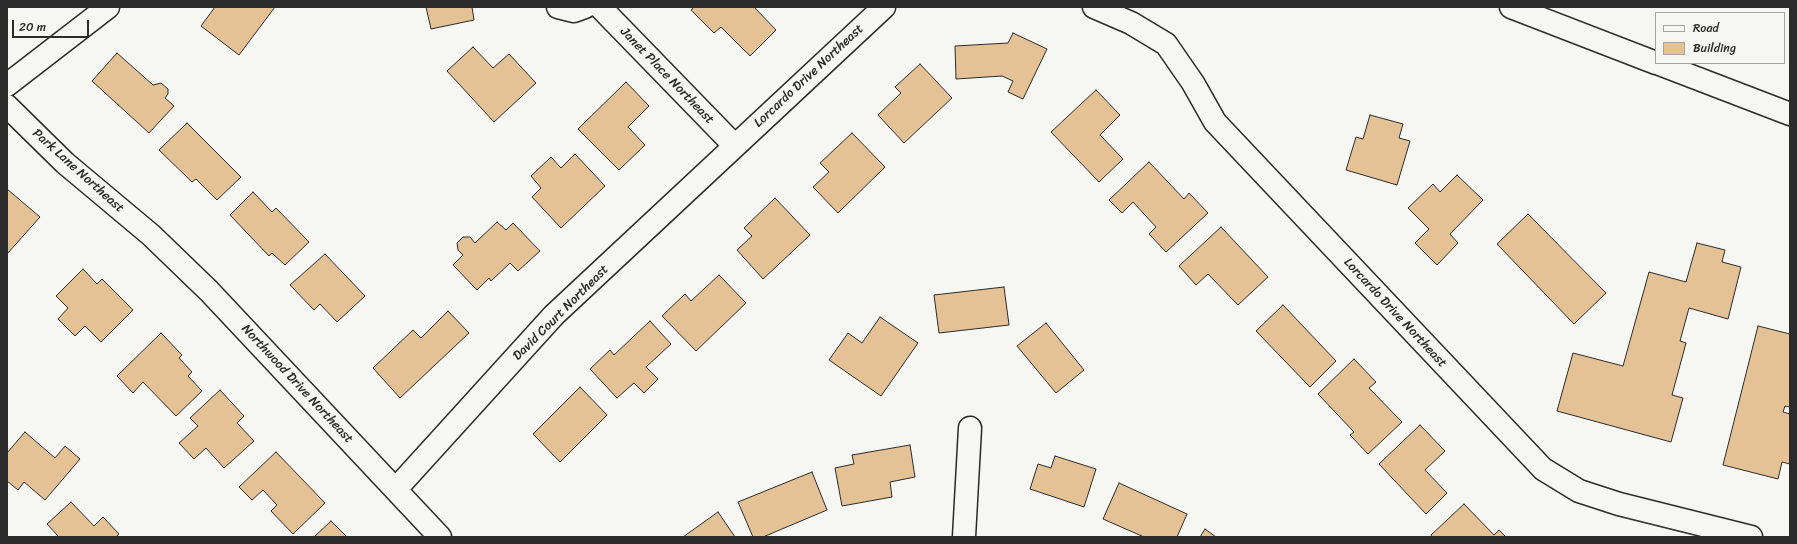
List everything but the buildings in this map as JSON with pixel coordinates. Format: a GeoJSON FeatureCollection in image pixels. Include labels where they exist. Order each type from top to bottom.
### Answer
{"type":"FeatureCollection","features":[{"type":"Feature","properties":{"kind":"main road"},"geometry":{"type":"LineString","coordinates":[[7,85],[108,7]]}},
{"type":"Feature","properties":{"kind":"main road"},"geometry":{"type":"LineString","coordinates":[[558,7],[574,11],[585,7]]}},
{"type":"Feature","properties":{"kind":"main road","name":"Janet Place Northeast"},"geometry":{"type":"LineString","coordinates":[[600,7],[735,146]]}},
{"type":"Feature","properties":{"kind":"main road","name":"Lorcardo Drive Northeast"},"geometry":{"type":"LineString","coordinates":[[735,146],[884,7]]}},
{"type":"Feature","properties":{"kind":"main road","name":"Lorcardo Drive Northeast"},"geometry":{"type":"LineString","coordinates":[[1094,7],[1131,23],[1166,44],[1193,83],[1215,122],[1543,469],[1579,491],[1619,504],[1752,537]]}},
{"type":"Feature","properties":{"kind":"main road"},"geometry":{"type":"LineString","coordinates":[[1511,7],[1655,63]]}},
{"type":"Feature","properties":{"kind":"main road"},"geometry":{"type":"LineString","coordinates":[[1659,64],[1790,114]]}},
{"type":"Feature","properties":{"kind":"main road","name":"Park Lane Northeast"},"geometry":{"type":"LineString","coordinates":[[7,106],[65,163],[152,234]]}},
{"type":"Feature","properties":{"kind":"main road","name":"David Court Northeast"},"geometry":{"type":"LineString","coordinates":[[396,489],[554,315],[735,146]]}},
{"type":"Feature","properties":{"kind":"main road","name":"Northwood Drive Northeast"},"geometry":{"type":"LineString","coordinates":[[152,234],[214,296],[440,537]]}},
{"type":"Feature","properties":{"kind":"main road"},"geometry":{"type":"LineString","coordinates":[[964,537],[970,428]]}}]}
